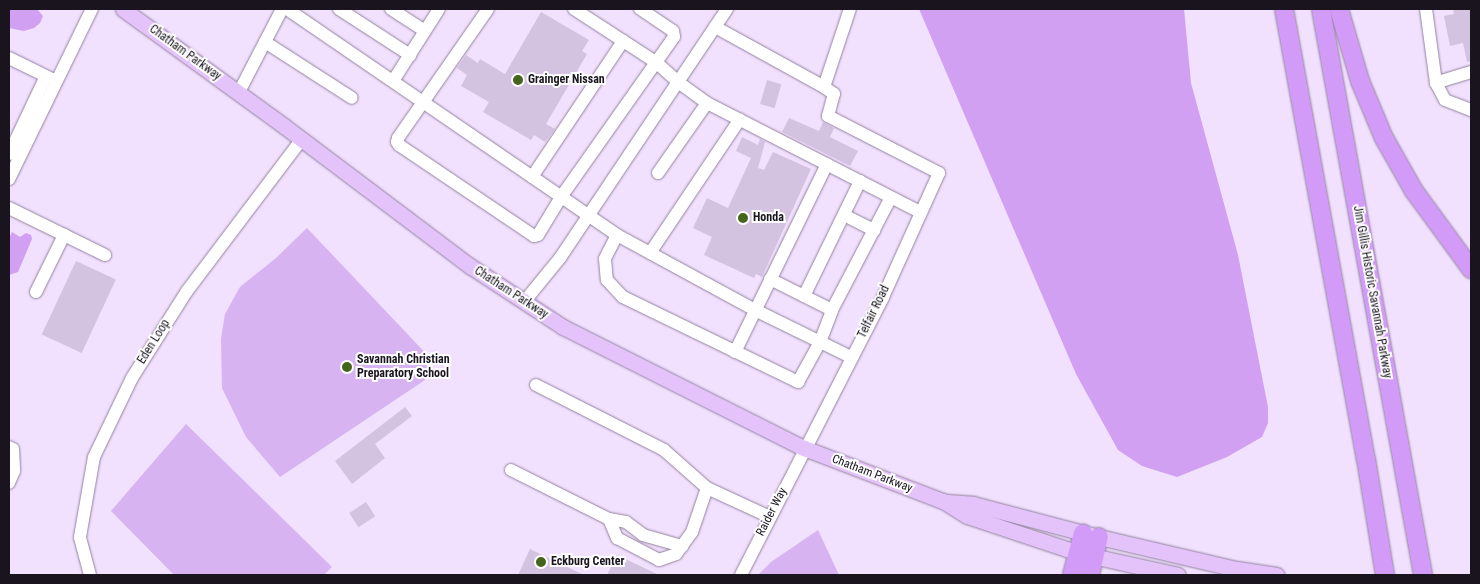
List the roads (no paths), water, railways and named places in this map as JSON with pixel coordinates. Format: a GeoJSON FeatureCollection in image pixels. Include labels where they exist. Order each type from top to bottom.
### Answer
{"type":"FeatureCollection","features":[{"type":"Feature","properties":{"kind":"highway"},"geometry":{"type":"LineString","coordinates":[[1284,9],[1365,450],[1385,575]]}},
{"type":"Feature","properties":{"kind":"highway","name":"Jim Gillis Historic Savannah Parkway"},"geometry":{"type":"LineString","coordinates":[[1322,9],[1423,575]]}},
{"type":"Feature","properties":{"kind":"highway"},"geometry":{"type":"LineString","coordinates":[[1338,9],[1360,81],[1384,138],[1414,191],[1471,269]]}},
{"type":"Feature","properties":{"kind":"highway"},"geometry":{"type":"LineString","coordinates":[[1072,575],[1086,555],[1091,535]]}},
{"type":"Feature","properties":{"kind":"highway"},"geometry":{"type":"LineString","coordinates":[[1086,555],[1090,575]]}},
{"type":"Feature","properties":{"kind":"main road","name":"Chatham Parkway"},"geometry":{"type":"LineString","coordinates":[[123,9],[302,139],[470,266],[563,327],[804,448],[943,501],[967,516],[1086,555],[1178,575]]}},
{"type":"Feature","properties":{"kind":"main road","name":"Chatham Parkway"},"geometry":{"type":"LineString","coordinates":[[943,501],[973,504],[1237,570],[1277,575]]}},
{"type":"Feature","properties":{"kind":"street"},"geometry":{"type":"LineString","coordinates":[[9,154],[92,9]]}},
{"type":"Feature","properties":{"kind":"street"},"geometry":{"type":"LineString","coordinates":[[238,92],[282,9]]}},
{"type":"Feature","properties":{"kind":"street"},"geometry":{"type":"LineString","coordinates":[[287,9],[617,235],[755,310],[851,357]]}},
{"type":"Feature","properties":{"kind":"street"},"geometry":{"type":"LineString","coordinates":[[339,9],[410,55]]}},
{"type":"Feature","properties":{"kind":"street"},"geometry":{"type":"LineString","coordinates":[[391,9],[425,31]]}},
{"type":"Feature","properties":{"kind":"street"},"geometry":{"type":"LineString","coordinates":[[393,81],[438,9]]}},
{"type":"Feature","properties":{"kind":"street"},"geometry":{"type":"LineString","coordinates":[[488,9],[422,101],[398,138],[399,145],[530,236],[538,235],[561,197],[674,37],[673,31],[640,9]]}},
{"type":"Feature","properties":{"kind":"street"},"geometry":{"type":"LineString","coordinates":[[574,9],[657,63],[678,82],[707,103],[920,212]]}},
{"type":"Feature","properties":{"kind":"street"},"geometry":{"type":"LineString","coordinates":[[715,27],[824,87],[850,9]]}},
{"type":"Feature","properties":{"kind":"street"},"geometry":{"type":"LineString","coordinates":[[1426,9],[1436,83],[1445,100],[1471,110]]}},
{"type":"Feature","properties":{"kind":"street"},"geometry":{"type":"LineString","coordinates":[[524,302],[560,258],[715,27],[723,11]]}},
{"type":"Feature","properties":{"kind":"street"},"geometry":{"type":"LineString","coordinates":[[532,177],[623,41]]}},
{"type":"Feature","properties":{"kind":"street"},"geometry":{"type":"LineString","coordinates":[[264,42],[352,98]]}},
{"type":"Feature","properties":{"kind":"street"},"geometry":{"type":"LineString","coordinates":[[9,58],[51,78]]}},
{"type":"Feature","properties":{"kind":"street"},"geometry":{"type":"LineString","coordinates":[[1436,83],[1471,72]]}},
{"type":"Feature","properties":{"kind":"street"},"geometry":{"type":"LineString","coordinates":[[9,180],[51,78]]}},
{"type":"Feature","properties":{"kind":"street","name":"Telfair Road"},"geometry":{"type":"LineString","coordinates":[[804,448],[882,297],[939,173],[828,116],[834,94],[824,87]]}},
{"type":"Feature","properties":{"kind":"street"},"geometry":{"type":"LineString","coordinates":[[658,173],[707,103]]}},
{"type":"Feature","properties":{"kind":"street"},"geometry":{"type":"LineString","coordinates":[[650,253],[740,119]]}},
{"type":"Feature","properties":{"kind":"street","name":"Eden Loop"},"geometry":{"type":"LineString","coordinates":[[90,575],[80,537],[94,458],[132,378],[187,291],[302,139]]}},
{"type":"Feature","properties":{"kind":"street"},"geometry":{"type":"LineString","coordinates":[[735,352],[827,164]]}},
{"type":"Feature","properties":{"kind":"street"},"geometry":{"type":"LineString","coordinates":[[804,296],[860,181]]}},
{"type":"Feature","properties":{"kind":"street"},"geometry":{"type":"LineString","coordinates":[[617,235],[604,259],[607,280],[623,297],[798,382],[820,342],[832,310],[891,197]]}},
{"type":"Feature","properties":{"kind":"street"},"geometry":{"type":"LineString","coordinates":[[9,208],[105,255]]}},
{"type":"Feature","properties":{"kind":"street"},"geometry":{"type":"LineString","coordinates":[[844,215],[874,230]]}},
{"type":"Feature","properties":{"kind":"street"},"geometry":{"type":"LineString","coordinates":[[36,292],[64,235]]}},
{"type":"Feature","properties":{"kind":"street"},"geometry":{"type":"LineString","coordinates":[[770,278],[832,310]]}},
{"type":"Feature","properties":{"kind":"street"},"geometry":{"type":"LineString","coordinates":[[536,385],[664,450],[707,488],[770,516]]}},
{"type":"Feature","properties":{"kind":"street"},"geometry":{"type":"LineString","coordinates":[[9,447],[13,449],[14,470],[9,483]]}},
{"type":"Feature","properties":{"kind":"street","name":"Raider Way"},"geometry":{"type":"LineString","coordinates":[[740,575],[804,448]]}},
{"type":"Feature","properties":{"kind":"street"},"geometry":{"type":"LineString","coordinates":[[511,470],[609,519],[626,522],[643,535],[682,546]]}},
{"type":"Feature","properties":{"kind":"street"},"geometry":{"type":"LineString","coordinates":[[609,519],[617,538],[659,560],[676,554],[692,532],[707,488]]}},
{"type":"Feature","properties":{"kind":"place","name":"Grainger Nissan"},"geometry":{"type":"Point","coordinates":[518,80]}},
{"type":"Feature","properties":{"kind":"place","name":"Honda"},"geometry":{"type":"Point","coordinates":[743,218]}},
{"type":"Feature","properties":{"kind":"place","name":"Savannah Christian Preparatory School"},"geometry":{"type":"Point","coordinates":[347,367]}},
{"type":"Feature","properties":{"kind":"place","name":"Eckburg Center"},"geometry":{"type":"Point","coordinates":[541,562]}}]}
